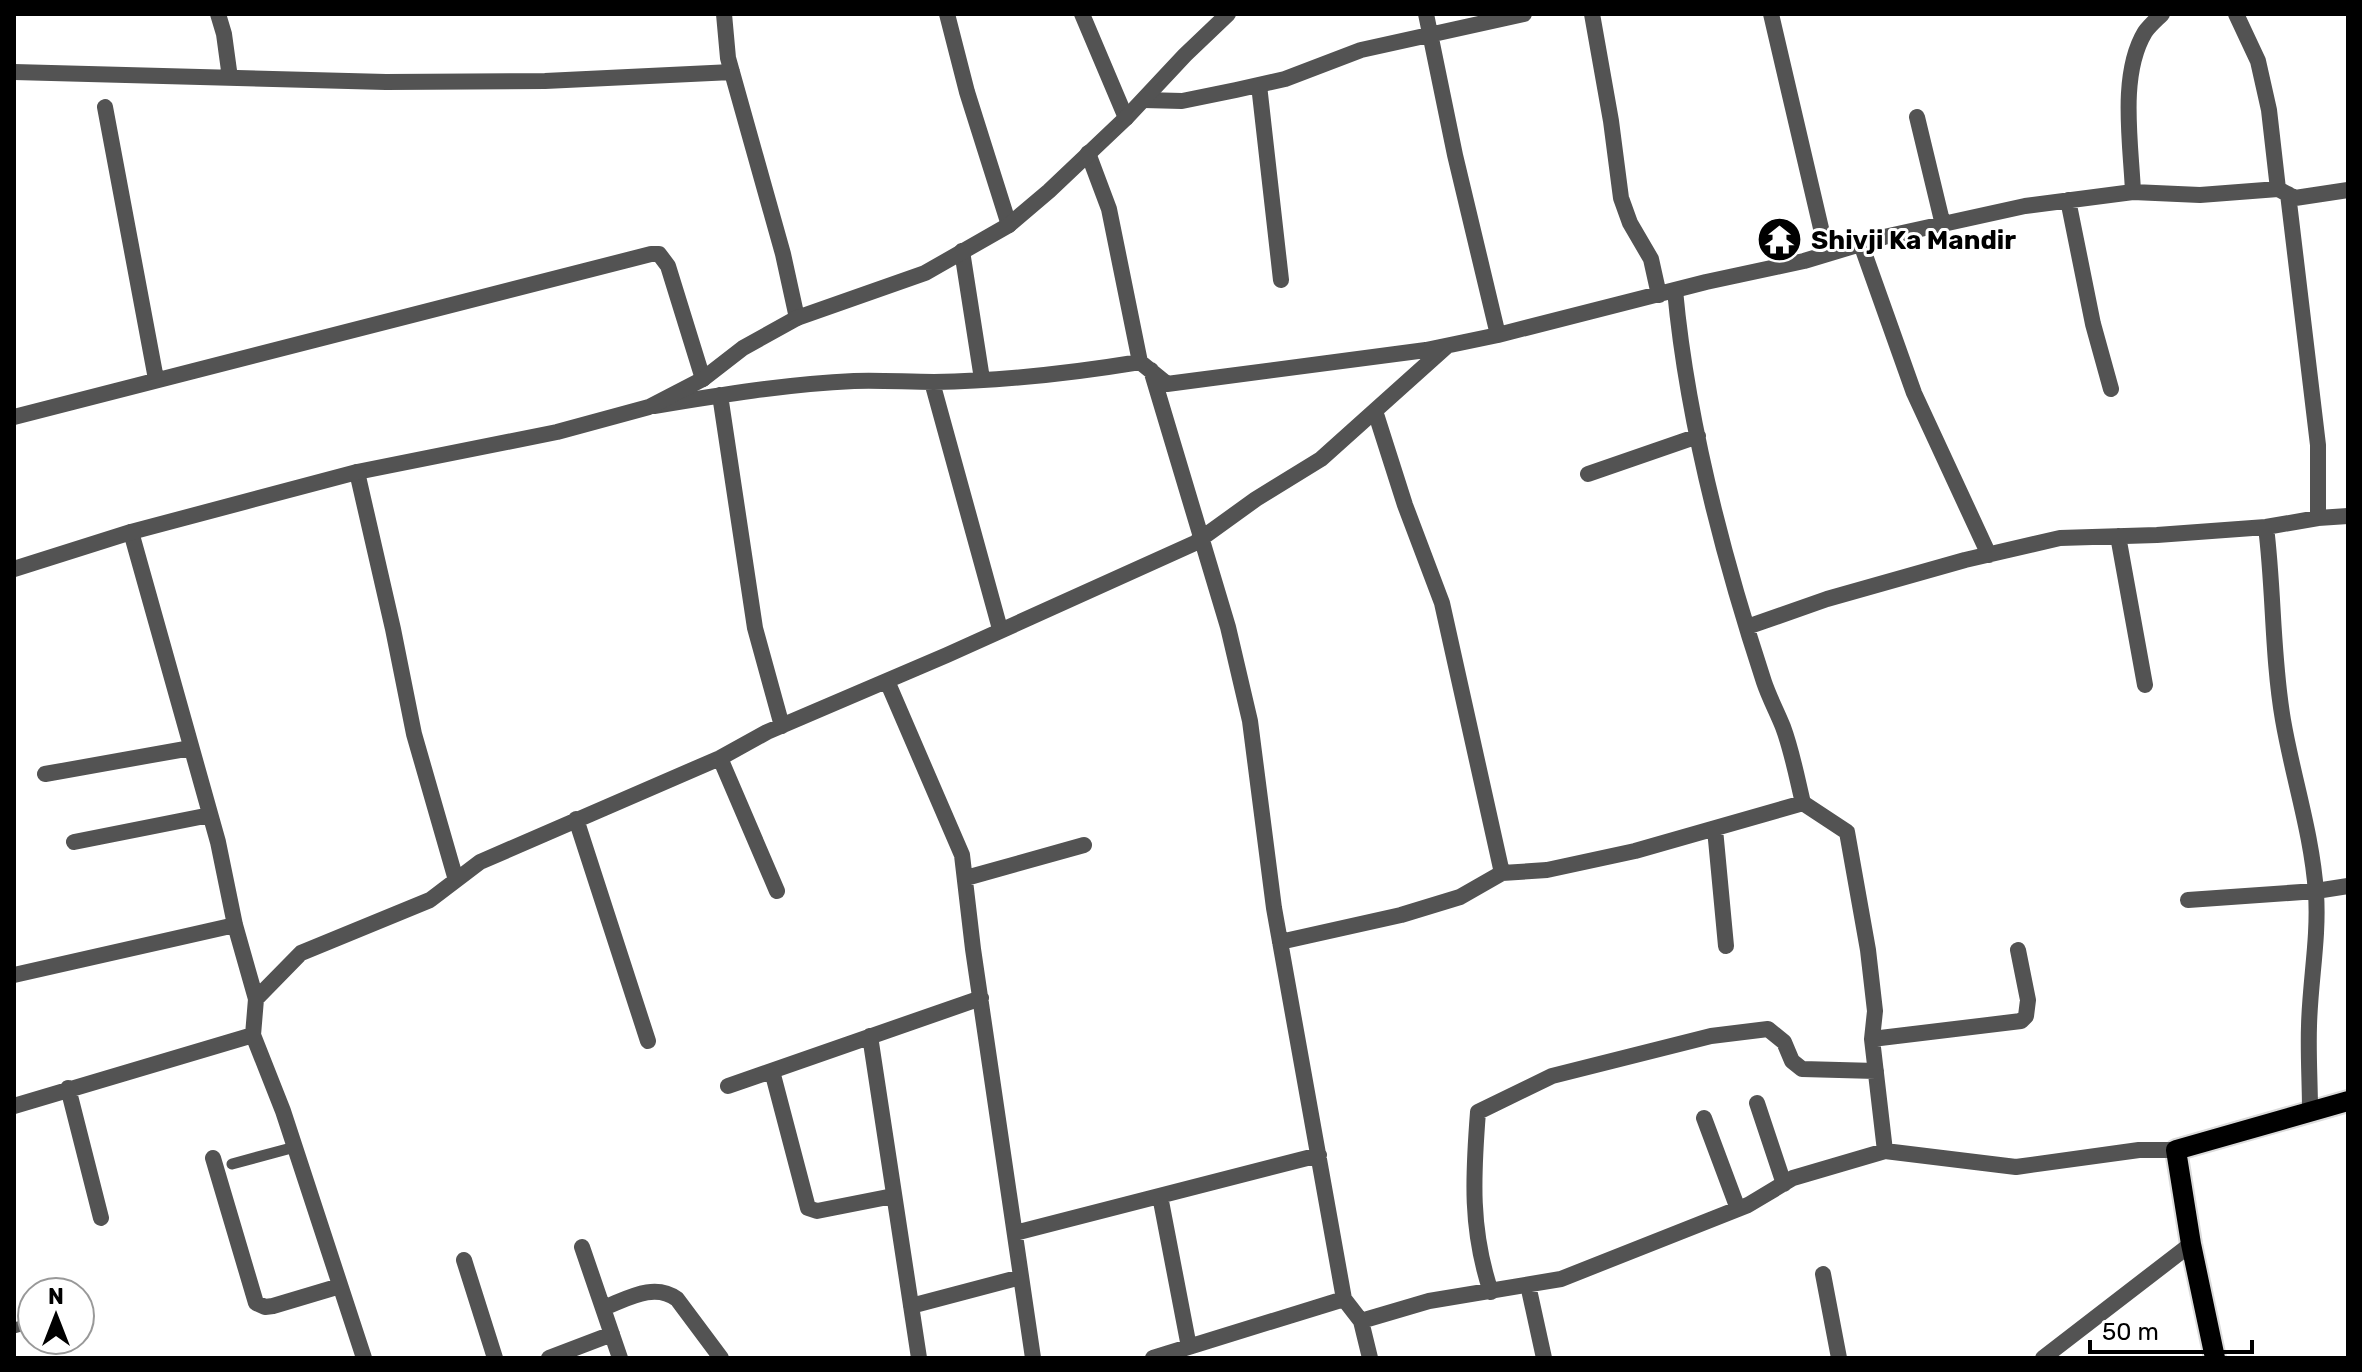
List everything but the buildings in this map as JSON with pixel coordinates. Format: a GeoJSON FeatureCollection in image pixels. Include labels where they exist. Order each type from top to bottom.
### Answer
{"type":"FeatureCollection","features":[{"type":"Feature","properties":{"kind":"main road"},"geometry":{"type":"LineString","coordinates":[[2215,1358],[2191,1244],[2176,1150],[2348,1101]]}},
{"type":"Feature","properties":{"kind":"street"},"geometry":{"type":"LineString","coordinates":[[218,14],[230,78]]}},
{"type":"Feature","properties":{"kind":"street"},"geometry":{"type":"LineString","coordinates":[[724,14],[732,72],[783,254],[797,318]]}},
{"type":"Feature","properties":{"kind":"street"},"geometry":{"type":"LineString","coordinates":[[947,14],[967,92],[1009,225]]}},
{"type":"Feature","properties":{"kind":"street"},"geometry":{"type":"LineString","coordinates":[[1082,14],[1126,118]]}},
{"type":"Feature","properties":{"kind":"street"},"geometry":{"type":"LineString","coordinates":[[649,407],[703,379],[743,348],[797,318],[925,273],[1009,225],[1126,118],[1228,14]]}},
{"type":"Feature","properties":{"kind":"street"},"geometry":{"type":"LineString","coordinates":[[1426,14],[1455,155],[1498,335]]}},
{"type":"Feature","properties":{"kind":"street"},"geometry":{"type":"LineString","coordinates":[[1144,100],[1182,101],[1259,85],[1285,79],[1361,50],[1524,14]]}},
{"type":"Feature","properties":{"kind":"street"},"geometry":{"type":"LineString","coordinates":[[1592,14],[1621,198],[1630,223],[1667,292],[1698,436],[1765,686],[1784,729],[1803,803],[1847,832],[1870,966],[1875,1011],[1872,1039],[1885,1151]]}},
{"type":"Feature","properties":{"kind":"street"},"geometry":{"type":"LineString","coordinates":[[1771,14],[1827,254]]}},
{"type":"Feature","properties":{"kind":"street"},"geometry":{"type":"LineString","coordinates":[[2133,192],[2129,102],[2134,58],[2146,31],[2162,14]]}},
{"type":"Feature","properties":{"kind":"street"},"geometry":{"type":"LineString","coordinates":[[2236,14],[2258,61],[2283,192],[2318,445],[2318,518]]}},
{"type":"Feature","properties":{"kind":"street"},"geometry":{"type":"LineString","coordinates":[[14,72],[386,82],[545,81],[732,72]]}},
{"type":"Feature","properties":{"kind":"street"},"geometry":{"type":"LineString","coordinates":[[1259,85],[1281,280]]}},
{"type":"Feature","properties":{"kind":"street"},"geometry":{"type":"LineString","coordinates":[[105,107],[156,379]]}},
{"type":"Feature","properties":{"kind":"street"},"geometry":{"type":"LineString","coordinates":[[1917,117],[1943,225]]}},
{"type":"Feature","properties":{"kind":"street"},"geometry":{"type":"LineString","coordinates":[[1088,153],[1109,209],[1146,366],[1228,627],[1250,721],[1280,942],[1344,1299],[1361,1321],[1370,1358]]}},
{"type":"Feature","properties":{"kind":"street"},"geometry":{"type":"LineString","coordinates":[[14,569],[131,532],[357,472],[557,432],[649,407],[720,395],[852,381],[932,382],[1146,366],[1167,384],[1447,346],[2025,206],[2133,192],[2200,195],[2283,192],[2295,198],[2348,190]]}},
{"type":"Feature","properties":{"kind":"street"},"geometry":{"type":"LineString","coordinates":[[2068,200],[2093,324],[2111,389]]}},
{"type":"Feature","properties":{"kind":"street"},"geometry":{"type":"LineString","coordinates":[[1861,244],[1914,393],[1989,555]]}},
{"type":"Feature","properties":{"kind":"street"},"geometry":{"type":"LineString","coordinates":[[962,251],[982,379]]}},
{"type":"Feature","properties":{"kind":"street"},"geometry":{"type":"LineString","coordinates":[[14,417],[651,254],[659,254],[668,266],[703,379]]}},
{"type":"Feature","properties":{"kind":"street"},"geometry":{"type":"LineString","coordinates":[[256,999],[301,953],[430,900],[480,862],[720,758],[782,726],[1000,629],[1137,571],[1201,538],[1321,459],[1447,346]]}},
{"type":"Feature","properties":{"kind":"street"},"geometry":{"type":"LineString","coordinates":[[932,382],[1000,629]]}},
{"type":"Feature","properties":{"kind":"street"},"geometry":{"type":"LineString","coordinates":[[720,395],[755,628],[782,726]]}},
{"type":"Feature","properties":{"kind":"street"},"geometry":{"type":"LineString","coordinates":[[1375,411],[1405,505],[1442,603],[1502,873]]}},
{"type":"Feature","properties":{"kind":"street"},"geometry":{"type":"LineString","coordinates":[[1588,474],[1698,436]]}},
{"type":"Feature","properties":{"kind":"street"},"geometry":{"type":"LineString","coordinates":[[357,472],[414,734],[456,880]]}},
{"type":"Feature","properties":{"kind":"street"},"geometry":{"type":"LineString","coordinates":[[1747,627],[1827,599],[2060,538],[2266,527],[2348,516]]}},
{"type":"Feature","properties":{"kind":"street"},"geometry":{"type":"LineString","coordinates":[[2266,527],[2283,721],[2302,803],[2316,891],[2317,941],[2309,1025],[2310,1111]]}},
{"type":"Feature","properties":{"kind":"street"},"geometry":{"type":"LineString","coordinates":[[131,532],[210,815],[235,925],[256,999],[253,1035],[295,1147],[364,1358]]}},
{"type":"Feature","properties":{"kind":"street"},"geometry":{"type":"LineString","coordinates":[[2118,536],[2145,685]]}},
{"type":"Feature","properties":{"kind":"street"},"geometry":{"type":"LineString","coordinates":[[887,681],[962,855],[1033,1358]]}},
{"type":"Feature","properties":{"kind":"street"},"geometry":{"type":"LineString","coordinates":[[45,774],[191,748]]}},
{"type":"Feature","properties":{"kind":"street"},"geometry":{"type":"LineString","coordinates":[[720,758],[777,891]]}},
{"type":"Feature","properties":{"kind":"street"},"geometry":{"type":"LineString","coordinates":[[1280,942],[1401,915],[1460,897],[1502,873],[1547,870],[1635,851],[1803,803]]}},
{"type":"Feature","properties":{"kind":"street"},"geometry":{"type":"LineString","coordinates":[[74,842],[210,815]]}},
{"type":"Feature","properties":{"kind":"street"},"geometry":{"type":"LineString","coordinates":[[576,819],[648,1041]]}},
{"type":"Feature","properties":{"kind":"street"},"geometry":{"type":"LineString","coordinates":[[1715,829],[1726,946]]}},
{"type":"Feature","properties":{"kind":"street"},"geometry":{"type":"LineString","coordinates":[[966,878],[1084,845]]}},
{"type":"Feature","properties":{"kind":"street"},"geometry":{"type":"LineString","coordinates":[[2188,900],[2348,886]]}},
{"type":"Feature","properties":{"kind":"street"},"geometry":{"type":"LineString","coordinates":[[14,975],[235,925]]}},
{"type":"Feature","properties":{"kind":"street"},"geometry":{"type":"LineString","coordinates":[[1872,1039],[2021,1021],[2028,1010],[2018,950]]}},
{"type":"Feature","properties":{"kind":"street"},"geometry":{"type":"LineString","coordinates":[[728,1086],[981,998]]}},
{"type":"Feature","properties":{"kind":"street"},"geometry":{"type":"LineString","coordinates":[[1491,1292],[1480,1260],[1472,1186],[1478,1112],[1552,1076],[1711,1036],[1768,1029],[1784,1042],[1792,1061],[1802,1069],[1876,1071]]}},
{"type":"Feature","properties":{"kind":"street"},"geometry":{"type":"LineString","coordinates":[[14,1106],[253,1035]]}},
{"type":"Feature","properties":{"kind":"street"},"geometry":{"type":"LineString","coordinates":[[870,1036],[919,1358]]}},
{"type":"Feature","properties":{"kind":"street"},"geometry":{"type":"LineString","coordinates":[[772,1071],[808,1208],[817,1211],[893,1196]]}},
{"type":"Feature","properties":{"kind":"street"},"geometry":{"type":"LineString","coordinates":[[68,1088],[101,1218]]}},
{"type":"Feature","properties":{"kind":"street"},"geometry":{"type":"LineString","coordinates":[[1757,1103],[1784,1184]]}},
{"type":"Feature","properties":{"kind":"street"},"geometry":{"type":"LineString","coordinates":[[1704,1118],[1738,1209]]}},
{"type":"Feature","properties":{"kind":"street"},"geometry":{"type":"LineString","coordinates":[[1361,1321],[1429,1301],[1561,1279],[1738,1209],[1793,1178],[1885,1151],[2016,1167],[2139,1150],[2176,1150]]}},
{"type":"Feature","properties":{"kind":"street"},"geometry":{"type":"LineString","coordinates":[[1015,1233],[1319,1155]]}},
{"type":"Feature","properties":{"kind":"street"},"geometry":{"type":"LineString","coordinates":[[213,1158],[256,1303],[273,1306],[340,1286]]}},
{"type":"Feature","properties":{"kind":"street"},"geometry":{"type":"LineString","coordinates":[[1160,1196],[1189,1347]]}},
{"type":"Feature","properties":{"kind":"street"},"geometry":{"type":"LineString","coordinates":[[2043,1358],[2191,1244]]}},
{"type":"Feature","properties":{"kind":"street"},"geometry":{"type":"LineString","coordinates":[[582,1247],[620,1358]]}},
{"type":"Feature","properties":{"kind":"street"},"geometry":{"type":"LineString","coordinates":[[464,1260],[495,1358]]}},
{"type":"Feature","properties":{"kind":"street"},"geometry":{"type":"LineString","coordinates":[[1823,1274],[1839,1358]]}},
{"type":"Feature","properties":{"kind":"street"},"geometry":{"type":"LineString","coordinates":[[911,1306],[1021,1277]]}},
{"type":"Feature","properties":{"kind":"street"},"geometry":{"type":"LineString","coordinates":[[1528,1285],[1544,1358]]}},
{"type":"Feature","properties":{"kind":"street"},"geometry":{"type":"LineString","coordinates":[[603,1308],[646,1292],[669,1293],[677,1299],[721,1358]]}},
{"type":"Feature","properties":{"kind":"street"},"geometry":{"type":"LineString","coordinates":[[1153,1358],[1344,1299]]}},
{"type":"Feature","properties":{"kind":"street"},"geometry":{"type":"LineString","coordinates":[[549,1358],[612,1334]]}},
{"type":"Feature","properties":{"kind":"lane"},"geometry":{"type":"LineString","coordinates":[[232,1164],[295,1147]]}},
{"type":"Feature","properties":{"kind":"place","name":"Shivji Ka Mandir"},"geometry":{"type":"Point","coordinates":[1780,240]}}]}
